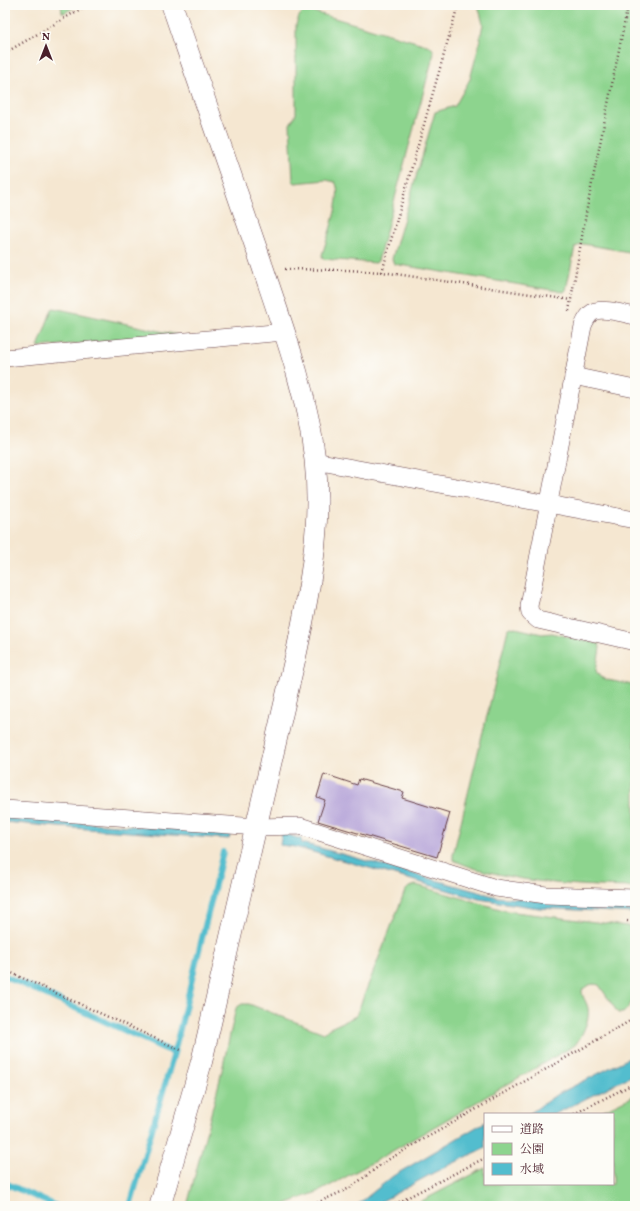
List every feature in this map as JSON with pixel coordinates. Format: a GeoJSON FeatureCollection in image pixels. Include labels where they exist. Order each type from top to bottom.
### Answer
{"type":"FeatureCollection","features":[{"type":"Feature","properties":{"kind":"street"},"geometry":{"type":"LineString","coordinates":[[160,1206],[202,1060],[298,650],[310,590],[315,548],[317,508],[315,461],[301,388],[284,332],[172,5]]}},
{"type":"Feature","properties":{"kind":"street"},"geometry":{"type":"LineString","coordinates":[[635,316],[601,310],[593,312],[587,318],[583,326],[530,600],[530,613],[538,620],[635,642]]}},
{"type":"Feature","properties":{"kind":"street"},"geometry":{"type":"LineString","coordinates":[[5,358],[284,332]]}},
{"type":"Feature","properties":{"kind":"street"},"geometry":{"type":"LineString","coordinates":[[574,376],[635,389]]}},
{"type":"Feature","properties":{"kind":"street"},"geometry":{"type":"LineString","coordinates":[[315,461],[635,520]]}},
{"type":"Feature","properties":{"kind":"street"},"geometry":{"type":"LineString","coordinates":[[5,809],[257,827],[300,826],[496,888],[546,895],[635,898]]}},
{"type":"Feature","properties":{"kind":"path"},"geometry":{"type":"LineString","coordinates":[[5,53],[86,5]]}},
{"type":"Feature","properties":{"kind":"path"},"geometry":{"type":"LineString","coordinates":[[382,272],[458,5]]}},
{"type":"Feature","properties":{"kind":"path"},"geometry":{"type":"LineString","coordinates":[[587,208],[628,5]]}},
{"type":"Feature","properties":{"kind":"path"},"geometry":{"type":"LineString","coordinates":[[288,269],[382,272],[570,300]]}},
{"type":"Feature","properties":{"kind":"path"},"geometry":{"type":"LineString","coordinates":[[627,921],[635,922]]}},
{"type":"Feature","properties":{"kind":"path"},"geometry":{"type":"LineString","coordinates":[[5,970],[202,1060]]}},
{"type":"Feature","properties":{"kind":"path"},"geometry":{"type":"LineString","coordinates":[[310,1206],[350,1188],[386,1161],[502,1096],[635,1018]]}},
{"type":"Feature","properties":{"kind":"path"},"geometry":{"type":"LineString","coordinates":[[576,1113],[635,1083]]}},
{"type":"Feature","properties":{"kind":"path"},"geometry":{"type":"LineString","coordinates":[[392,1206],[484,1159]]}},
{"type":"Feature","properties":{"kind":"green space"},"geometry":{"type":"Polygon","coordinates":[[[61,5],[78,5],[64,13],[62,12],[61,5]]]}},
{"type":"Feature","properties":{"kind":"green space"},"geometry":{"type":"Polygon","coordinates":[[[478,5],[635,5],[635,253],[583,244],[575,247],[566,290],[564,292],[394,264],[392,259],[435,112],[455,106],[470,79],[483,24],[478,5]]]}},
{"type":"Feature","properties":{"kind":"green space"},"geometry":{"type":"Polygon","coordinates":[[[307,10],[430,46],[434,53],[378,261],[376,263],[323,259],[322,255],[336,207],[337,188],[335,182],[326,180],[295,183],[293,181],[290,124],[296,114],[296,25],[301,14],[307,10]]]}},
{"type":"Feature","properties":{"kind":"green space"},"geometry":{"type":"Polygon","coordinates":[[[54,308],[178,335],[38,347],[52,309],[54,308]]]}},
{"type":"Feature","properties":{"kind":"green space"},"geometry":{"type":"Polygon","coordinates":[[[511,627],[542,634],[552,633],[599,644],[600,648],[596,671],[600,677],[607,680],[635,685],[635,887],[541,882],[477,869],[453,860],[508,629],[511,627]]]}},
{"type":"Feature","properties":{"kind":"green space"},"geometry":{"type":"Polygon","coordinates":[[[416,885],[507,911],[635,927],[635,995],[627,1009],[623,1013],[618,1013],[599,985],[592,984],[586,987],[582,990],[588,1010],[587,1021],[581,1037],[575,1045],[377,1160],[320,1191],[280,1206],[187,1206],[220,1079],[236,1008],[242,1004],[249,1004],[324,1033],[328,1029],[356,1016],[405,891],[409,887],[416,885]]]}},
{"type":"Feature","properties":{"kind":"green space"},"geometry":{"type":"Polygon","coordinates":[[[635,1095],[635,1206],[412,1206],[484,1169],[484,1185],[614,1185],[614,1113],[598,1113],[635,1095]]]}},
{"type":"Feature","properties":{"kind":"water"},"geometry":{"type":"Polygon","coordinates":[[[5,817],[231,833],[229,839],[59,827],[5,822],[5,817]]]}},
{"type":"Feature","properties":{"kind":"water"},"geometry":{"type":"Polygon","coordinates":[[[282,833],[301,839],[302,843],[497,897],[598,906],[635,907],[635,913],[539,908],[479,899],[295,847],[280,845],[282,833]]]}},
{"type":"Feature","properties":{"kind":"water"},"geometry":{"type":"Polygon","coordinates":[[[635,1055],[635,1074],[557,1113],[530,1113],[556,1095],[635,1055]]]}},
{"type":"Feature","properties":{"kind":"water"},"geometry":{"type":"Polygon","coordinates":[[[484,1123],[484,1148],[433,1173],[373,1206],[356,1206],[393,1176],[484,1123]]]}},
{"type":"Feature","properties":{"kind":"building"},"geometry":{"type":"Polygon","coordinates":[[[324,774],[357,785],[359,779],[404,792],[402,798],[450,813],[437,857],[318,821],[325,800],[317,797],[324,774]]]}},
{"type":"Feature","properties":{"kind":"waterway"},"geometry":{"type":"LineString","coordinates":[[130,1206],[174,1053],[223,852]]}},
{"type":"Feature","properties":{"kind":"waterway"},"geometry":{"type":"LineString","coordinates":[[5,976],[174,1053]]}},
{"type":"Feature","properties":{"kind":"waterway"},"geometry":{"type":"LineString","coordinates":[[5,1183],[56,1206]]}}]}
